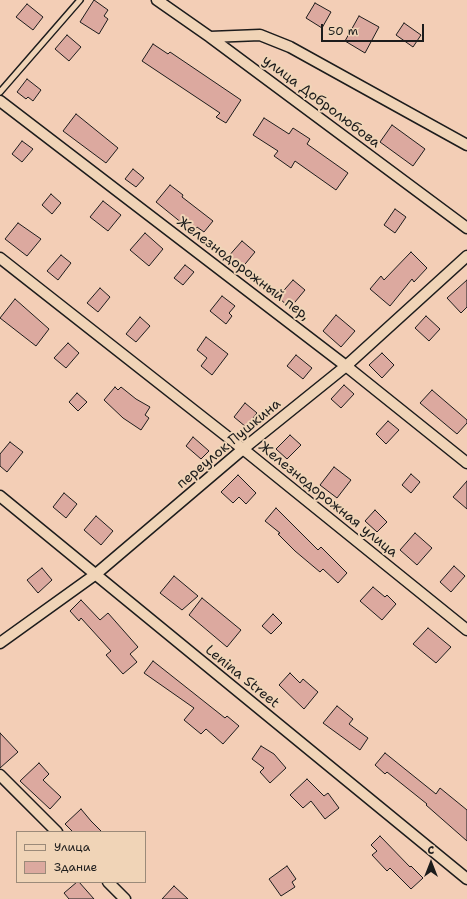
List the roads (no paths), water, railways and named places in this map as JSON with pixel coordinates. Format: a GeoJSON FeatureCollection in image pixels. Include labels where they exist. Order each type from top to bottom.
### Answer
{"type":"FeatureCollection","features":[{"type":"Feature","properties":{"kind":"street","name":"улица Добролюбова"},"geometry":{"type":"LineString","coordinates":[[157,0],[210,37],[467,228]]}},
{"type":"Feature","properties":{"kind":"street"},"geometry":{"type":"LineString","coordinates":[[210,37],[260,35],[290,47],[467,145]]}},
{"type":"Feature","properties":{"kind":"street","name":"Железнодорожный пер,"},"geometry":{"type":"LineString","coordinates":[[0,102],[346,366],[467,463]]}},
{"type":"Feature","properties":{"kind":"street","name":"переулок Пушкина"},"geometry":{"type":"LineString","coordinates":[[0,643],[96,574],[243,449],[346,366],[467,256]]}},
{"type":"Feature","properties":{"kind":"street","name":"Железнодорожная улица"},"geometry":{"type":"LineString","coordinates":[[0,258],[243,449],[467,630]]}},
{"type":"Feature","properties":{"kind":"street","name":"Lenina Street"},"geometry":{"type":"LineString","coordinates":[[0,496],[467,879]]}},
{"type":"Feature","properties":{"kind":"street"},"geometry":{"type":"LineString","coordinates":[[0,775],[56,831]]}},
{"type":"Feature","properties":{"kind":"street"},"geometry":{"type":"LineString","coordinates":[[109,883],[125,899]]}},
{"type":"Feature","properties":{"kind":"lane"},"geometry":{"type":"LineString","coordinates":[[0,92],[80,0]]}}]}
